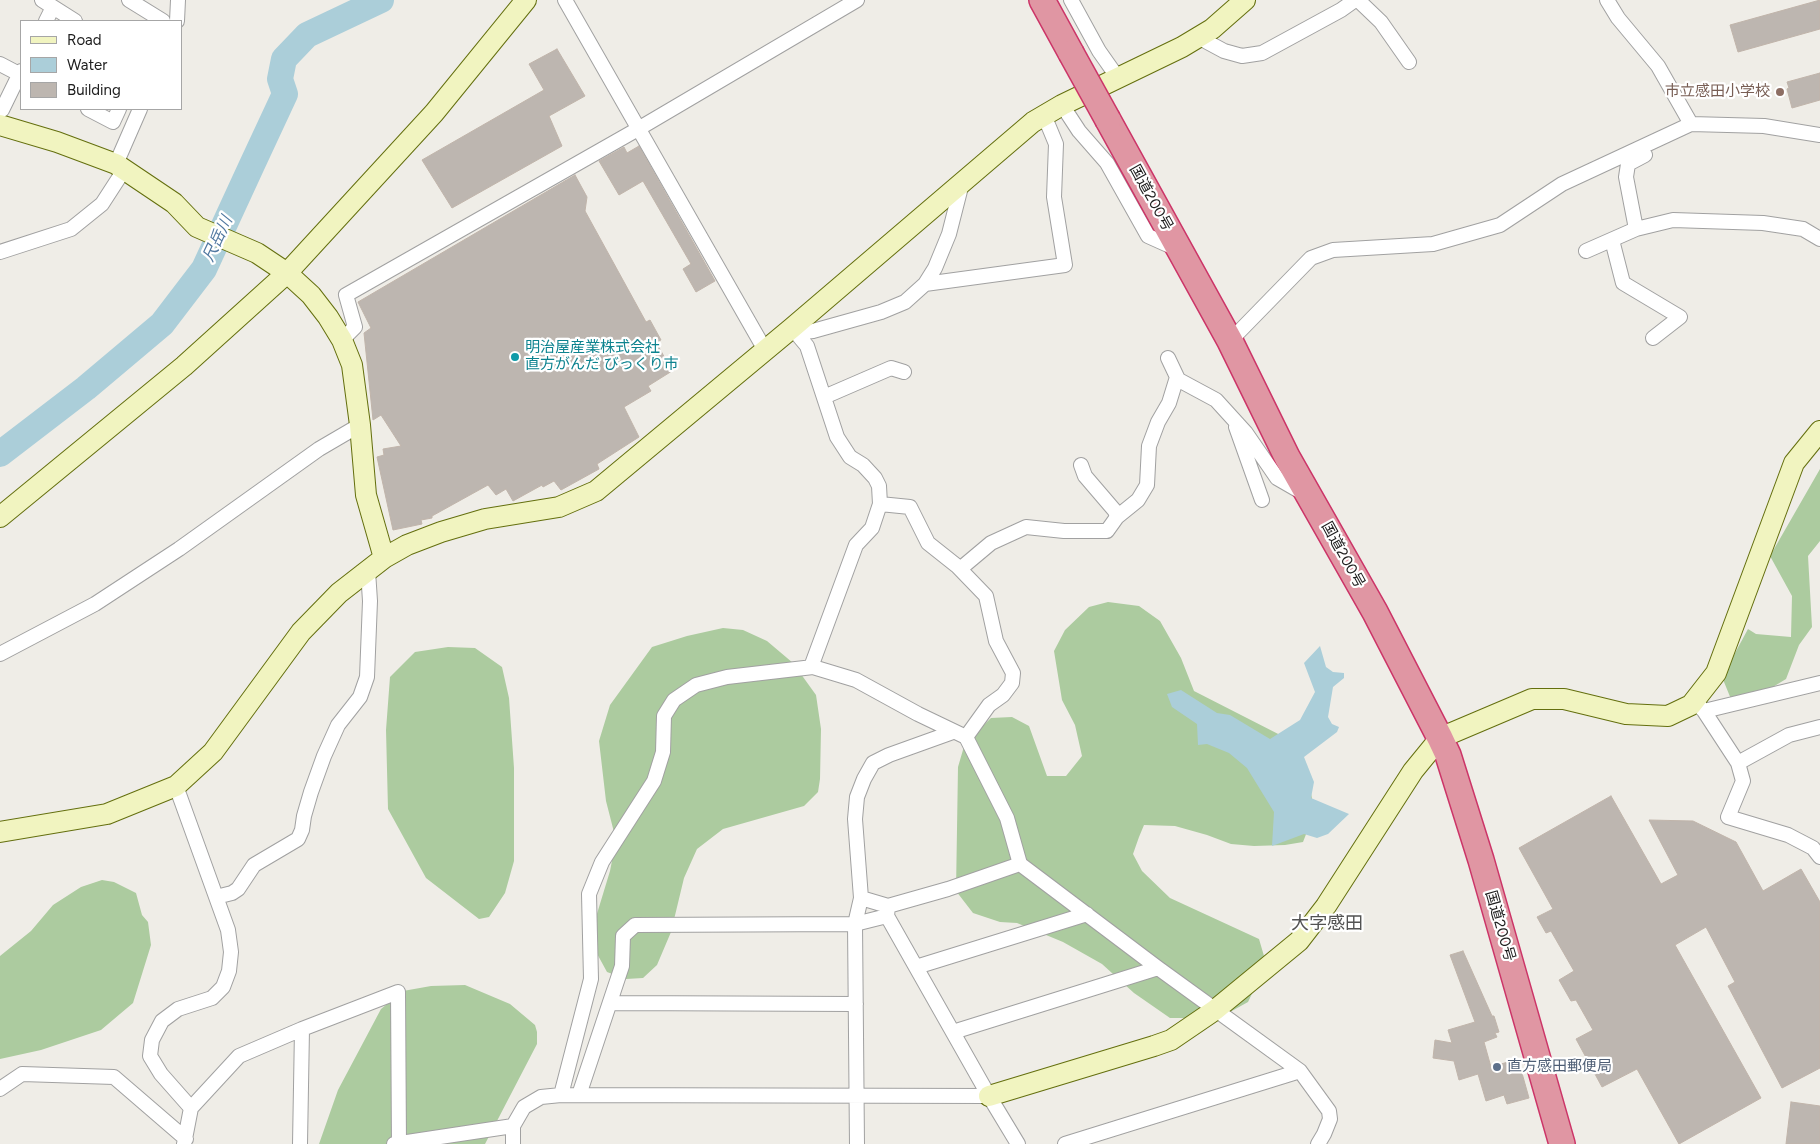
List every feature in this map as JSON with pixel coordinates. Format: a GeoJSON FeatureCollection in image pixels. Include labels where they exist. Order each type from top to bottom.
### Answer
{"type":"FeatureCollection","features":[{"type":"Feature","properties":{"kind":"highway","name":"国道200号"},"geometry":{"type":"LineString","coordinates":[[1042,0],[1230,341],[1287,457],[1375,612],[1448,755],[1481,860],[1562,1144]]}},
{"type":"Feature","properties":{"kind":"street"},"geometry":{"type":"LineString","coordinates":[[129,0],[161,20]]}},
{"type":"Feature","properties":{"kind":"street"},"geometry":{"type":"LineString","coordinates":[[177,20],[178,0]]}},
{"type":"Feature","properties":{"kind":"street"},"geometry":{"type":"LineString","coordinates":[[0,517],[184,366],[287,273],[434,112],[526,0]]}},
{"type":"Feature","properties":{"kind":"street"},"geometry":{"type":"LineString","coordinates":[[566,0],[765,350]]}},
{"type":"Feature","properties":{"kind":"street"},"geometry":{"type":"LineString","coordinates":[[342,340],[355,328],[346,295],[638,129],[857,0]]}},
{"type":"Feature","properties":{"kind":"street"},"geometry":{"type":"LineString","coordinates":[[1071,0],[1099,51],[1118,78]]}},
{"type":"Feature","properties":{"kind":"street"},"geometry":{"type":"LineString","coordinates":[[0,832],[107,814],[176,786],[213,752],[301,632],[339,593],[384,558],[408,545],[441,532],[485,519],[559,507],[596,491],[765,350],[794,330],[1033,122],[1062,105],[1182,47],[1212,29],[1245,0]]}},
{"type":"Feature","properties":{"kind":"street"},"geometry":{"type":"LineString","coordinates":[[1198,37],[1224,51],[1242,56],[1262,53],[1357,0],[1381,22],[1409,62]]}},
{"type":"Feature","properties":{"kind":"street"},"geometry":{"type":"LineString","coordinates":[[1607,0],[1618,18],[1658,66],[1692,124]]}},
{"type":"Feature","properties":{"kind":"street"},"geometry":{"type":"LineString","coordinates":[[46,20],[47,4],[73,20]]}},
{"type":"Feature","properties":{"kind":"street"},"geometry":{"type":"LineString","coordinates":[[0,64],[20,73]]}},
{"type":"Feature","properties":{"kind":"street"},"geometry":{"type":"LineString","coordinates":[[0,109],[2,110],[20,75]]}},
{"type":"Feature","properties":{"kind":"street"},"geometry":{"type":"LineString","coordinates":[[1062,105],[1079,131],[1107,163],[1148,236],[1179,250]]}},
{"type":"Feature","properties":{"kind":"street"},"geometry":{"type":"LineString","coordinates":[[90,110],[113,122],[119,110]]}},
{"type":"Feature","properties":{"kind":"street"},"geometry":{"type":"LineString","coordinates":[[0,252],[71,229],[102,204],[120,167],[140,110]]}},
{"type":"Feature","properties":{"kind":"street"},"geometry":{"type":"LineString","coordinates":[[925,284],[1065,265],[1054,197],[1056,144],[1044,116]]}},
{"type":"Feature","properties":{"kind":"street"},"geometry":{"type":"LineString","coordinates":[[1636,229],[1626,177],[1628,164],[1680,134],[1692,124]]}},
{"type":"Feature","properties":{"kind":"street"},"geometry":{"type":"LineString","coordinates":[[1230,341],[1311,258],[1333,250],[1433,244],[1500,224],[1562,184],[1692,124],[1764,126],[1820,135]]}},
{"type":"Feature","properties":{"kind":"street"},"geometry":{"type":"LineString","coordinates":[[0,125],[57,142],[120,167],[174,204],[198,227],[257,254],[287,273],[311,295],[328,317],[342,340],[352,365],[366,494],[384,558]]}},
{"type":"Feature","properties":{"kind":"street"},"geometry":{"type":"LineString","coordinates":[[794,330],[813,331],[881,312],[905,302],[925,284],[935,268],[949,234],[962,183]]}},
{"type":"Feature","properties":{"kind":"street"},"geometry":{"type":"LineString","coordinates":[[1586,252],[1636,229],[1673,220],[1763,223],[1803,229],[1820,239]]}},
{"type":"Feature","properties":{"kind":"street"},"geometry":{"type":"LineString","coordinates":[[1612,240],[1623,283],[1680,317],[1653,338]]}},
{"type":"Feature","properties":{"kind":"street"},"geometry":{"type":"LineString","coordinates":[[794,330],[807,346],[837,437],[850,457],[863,465],[879,486],[880,504],[872,528],[856,545],[811,667]]}},
{"type":"Feature","properties":{"kind":"street"},"geometry":{"type":"LineString","coordinates":[[960,569],[991,543],[1026,527],[1064,531],[1107,531],[1117,517],[1138,500],[1147,485],[1149,446],[1158,422],[1169,403],[1177,377],[1168,358]]}},
{"type":"Feature","properties":{"kind":"street"},"geometry":{"type":"LineString","coordinates":[[824,397],[891,368],[904,372]]}},
{"type":"Feature","properties":{"kind":"street"},"geometry":{"type":"LineString","coordinates":[[1176,379],[1216,400],[1246,433],[1277,478],[1310,497]]}},
{"type":"Feature","properties":{"kind":"street"},"geometry":{"type":"LineString","coordinates":[[1233,419],[1262,500]]}},
{"type":"Feature","properties":{"kind":"street"},"geometry":{"type":"LineString","coordinates":[[0,654],[95,604],[179,549],[319,449],[360,425]]}},
{"type":"Feature","properties":{"kind":"street"},"geometry":{"type":"LineString","coordinates":[[1699,706],[1716,673],[1794,463],[1820,431]]}},
{"type":"Feature","properties":{"kind":"street"},"geometry":{"type":"LineString","coordinates":[[1081,465],[1085,476],[1115,511],[1117,517]]}},
{"type":"Feature","properties":{"kind":"street"},"geometry":{"type":"LineString","coordinates":[[857,1144],[855,924],[861,898],[855,819],[857,797],[873,763],[889,755],[959,735],[1003,695],[1012,683],[1013,673],[996,641],[986,596],[960,569],[928,543],[910,507],[880,504]]}},
{"type":"Feature","properties":{"kind":"street"},"geometry":{"type":"LineString","coordinates":[[216,897],[232,893],[238,889],[254,865],[298,839],[311,792],[324,756],[338,725],[360,697],[366,677],[370,601],[368,570]]}},
{"type":"Feature","properties":{"kind":"street"},"geometry":{"type":"LineString","coordinates":[[561,1095],[591,980],[589,894],[602,862],[654,781],[663,752],[664,716],[674,700],[696,685],[726,677],[811,667],[856,680],[959,735],[1007,818],[1020,864],[1158,968],[1300,1071],[1329,1111],[1330,1119],[1324,1141]]}},
{"type":"Feature","properties":{"kind":"street"},"geometry":{"type":"LineString","coordinates":[[513,1144],[513,1126],[524,1107],[542,1097],[561,1095],[989,1096],[1154,1046],[1171,1040],[1215,1010],[1299,941],[1326,906],[1413,771],[1440,738],[1532,699],[1564,699],[1626,714],[1668,716],[1691,705],[1699,706],[1820,684]]}},
{"type":"Feature","properties":{"kind":"street"},"geometry":{"type":"LineString","coordinates":[[1699,706],[1738,763],[1743,782],[1728,817],[1788,835],[1813,848],[1820,857]]}},
{"type":"Feature","properties":{"kind":"street"},"geometry":{"type":"LineString","coordinates":[[1738,763],[1790,735],[1820,728]]}},
{"type":"Feature","properties":{"kind":"street"},"geometry":{"type":"LineString","coordinates":[[176,786],[228,930],[232,952],[224,987],[212,998],[178,1009],[162,1021],[152,1040],[150,1056],[162,1074],[191,1108]]}},
{"type":"Feature","properties":{"kind":"street"},"geometry":{"type":"LineString","coordinates":[[579,1095],[622,966],[623,936],[635,925],[855,924],[1020,864]]}},
{"type":"Feature","properties":{"kind":"street"},"geometry":{"type":"LineString","coordinates":[[861,898],[887,911],[916,967],[1018,1144]]}},
{"type":"Feature","properties":{"kind":"street"},"geometry":{"type":"LineString","coordinates":[[916,967],[1087,914]]}},
{"type":"Feature","properties":{"kind":"street"},"geometry":{"type":"LineString","coordinates":[[954,1032],[1158,968]]}},
{"type":"Feature","properties":{"kind":"street"},"geometry":{"type":"LineString","coordinates":[[185,1142],[191,1108],[239,1056],[302,1029],[398,992],[398,1144],[513,1126]]}},
{"type":"Feature","properties":{"kind":"street"},"geometry":{"type":"LineString","coordinates":[[610,1004],[856,1004]]}},
{"type":"Feature","properties":{"kind":"street"},"geometry":{"type":"LineString","coordinates":[[300,1144],[302,1029]]}},
{"type":"Feature","properties":{"kind":"street"},"geometry":{"type":"LineString","coordinates":[[1065,1144],[1300,1071]]}},
{"type":"Feature","properties":{"kind":"street"},"geometry":{"type":"LineString","coordinates":[[0,1090],[22,1074],[114,1077],[185,1142]]}},
{"type":"Feature","properties":{"kind":"green space"},"geometry":{"type":"Polygon","coordinates":[[[1820,469],[1820,541],[1808,556],[1812,627],[1799,645],[1786,679],[1758,696],[1733,704],[1722,677],[1748,629],[1756,634],[1791,637],[1792,596],[1770,556],[1820,469]]]}},
{"type":"Feature","properties":{"kind":"green space"},"geometry":{"type":"Polygon","coordinates":[[[1108,602],[1139,606],[1160,621],[1181,658],[1194,691],[1288,739],[1308,777],[1313,804],[1312,819],[1303,842],[1285,845],[1254,846],[1231,844],[1175,826],[1144,825],[1133,854],[1142,871],[1170,898],[1259,939],[1264,956],[1260,977],[1248,1002],[1230,1012],[1196,1018],[1170,1018],[1134,993],[1102,964],[1063,942],[1017,923],[1000,922],[973,913],[956,891],[958,767],[965,743],[991,718],[1012,717],[1029,726],[1047,776],[1066,776],[1082,756],[1075,725],[1062,700],[1054,651],[1065,630],[1089,607],[1108,602]]]}},
{"type":"Feature","properties":{"kind":"green space"},"geometry":{"type":"Polygon","coordinates":[[[723,628],[743,630],[767,641],[793,663],[816,695],[821,729],[818,792],[804,806],[723,829],[697,849],[684,878],[671,932],[657,965],[643,978],[626,979],[607,972],[595,950],[596,917],[610,871],[616,840],[606,801],[599,741],[610,705],[652,647],[687,636],[723,628]]]}},
{"type":"Feature","properties":{"kind":"green space"},"geometry":{"type":"Polygon","coordinates":[[[448,647],[475,648],[502,667],[509,698],[514,768],[514,861],[505,893],[489,917],[479,919],[426,878],[388,809],[386,730],[390,677],[415,652],[448,647]]]}},
{"type":"Feature","properties":{"kind":"green space"},"geometry":{"type":"Polygon","coordinates":[[[102,880],[114,882],[136,893],[142,915],[148,922],[151,945],[133,1003],[101,1030],[41,1050],[0,1059],[0,956],[31,931],[53,905],[81,887],[102,880]]]}},
{"type":"Feature","properties":{"kind":"green space"},"geometry":{"type":"Polygon","coordinates":[[[465,985],[510,1004],[535,1025],[537,1032],[537,1044],[485,1144],[319,1144],[338,1090],[381,1009],[403,991],[431,986],[465,985]]]}},
{"type":"Feature","properties":{"kind":"water"},"geometry":{"type":"Polygon","coordinates":[[[1320,646],[1326,667],[1333,672],[1344,673],[1344,678],[1333,687],[1328,717],[1332,724],[1339,727],[1337,732],[1304,757],[1314,782],[1311,798],[1349,814],[1328,834],[1317,838],[1304,834],[1272,846],[1274,812],[1247,768],[1229,753],[1207,744],[1198,745],[1197,724],[1172,707],[1167,694],[1181,690],[1217,713],[1230,715],[1270,739],[1300,720],[1315,692],[1304,663],[1320,646]]]}},
{"type":"Feature","properties":{"kind":"building"},"geometry":{"type":"Polygon","coordinates":[[[1820,0],[1820,29],[1738,52],[1730,25],[1820,0]]]}},
{"type":"Feature","properties":{"kind":"building"},"geometry":{"type":"Polygon","coordinates":[[[557,49],[585,96],[549,116],[562,146],[452,208],[422,160],[544,90],[529,64],[557,49]]]}},
{"type":"Feature","properties":{"kind":"building"},"geometry":{"type":"Polygon","coordinates":[[[1820,73],[1820,100],[1792,108],[1787,82],[1820,73]]]}},
{"type":"Feature","properties":{"kind":"building"},"geometry":{"type":"Polygon","coordinates":[[[639,146],[715,281],[696,292],[683,269],[691,264],[643,181],[619,195],[599,161],[624,147],[627,153],[639,146]]]}},
{"type":"Feature","properties":{"kind":"building","name":"明治屋産業株式会社 直方がんだ びっくり市"},"geometry":{"type":"Polygon","coordinates":[[[575,175],[587,197],[585,211],[646,322],[650,320],[661,340],[656,342],[672,371],[648,386],[651,391],[624,407],[639,437],[597,464],[599,469],[561,490],[554,481],[543,487],[542,485],[513,501],[506,489],[496,495],[488,485],[432,516],[432,518],[421,520],[422,524],[393,530],[377,457],[384,455],[383,449],[401,446],[381,415],[373,420],[364,333],[371,328],[358,302],[575,175]]]}},
{"type":"Feature","properties":{"kind":"building"},"geometry":{"type":"Polygon","coordinates":[[[1611,796],[1661,884],[1678,875],[1649,820],[1693,821],[1736,842],[1763,891],[1801,869],[1820,902],[1820,1068],[1782,1088],[1728,986],[1735,982],[1706,927],[1675,945],[1761,1098],[1679,1144],[1637,1069],[1602,1087],[1576,1039],[1593,1030],[1576,1000],[1571,1001],[1559,980],[1574,971],[1551,931],[1546,933],[1537,917],[1553,909],[1519,848],[1611,796]]]}},
{"type":"Feature","properties":{"kind":"building"},"geometry":{"type":"Polygon","coordinates":[[[1463,951],[1492,1016],[1494,1016],[1499,1032],[1495,1033],[1497,1037],[1484,1042],[1491,1067],[1518,1059],[1529,1098],[1507,1104],[1504,1095],[1486,1101],[1478,1074],[1459,1080],[1454,1061],[1433,1058],[1435,1040],[1452,1043],[1448,1030],[1475,1022],[1450,955],[1463,951]]]}},
{"type":"Feature","properties":{"kind":"building"},"geometry":{"type":"Polygon","coordinates":[[[1791,1102],[1820,1106],[1820,1144],[1786,1144],[1791,1102]]]}},
{"type":"Feature","properties":{"kind":"waterway","name":"尺岳川"},"geometry":{"type":"LineString","coordinates":[[0,454],[86,388],[162,324],[204,269],[285,94],[280,79],[284,59],[307,35],[381,0]]}},
{"type":"Feature","properties":{"kind":"place","name":"市立感田小学校"},"geometry":{"type":"Point","coordinates":[1780,92]}},
{"type":"Feature","properties":{"kind":"place","name":"明治屋産業株式会社 直方がんだ びっくり市"},"geometry":{"type":"Point","coordinates":[515,357]}},
{"type":"Feature","properties":{"kind":"place","name":"直方感田郵便局"},"geometry":{"type":"Point","coordinates":[1497,1067]}},
{"type":"Feature","properties":{"kind":"district","name":"大字感田"},"geometry":{"type":"Point","coordinates":[1327,924]}}]}
